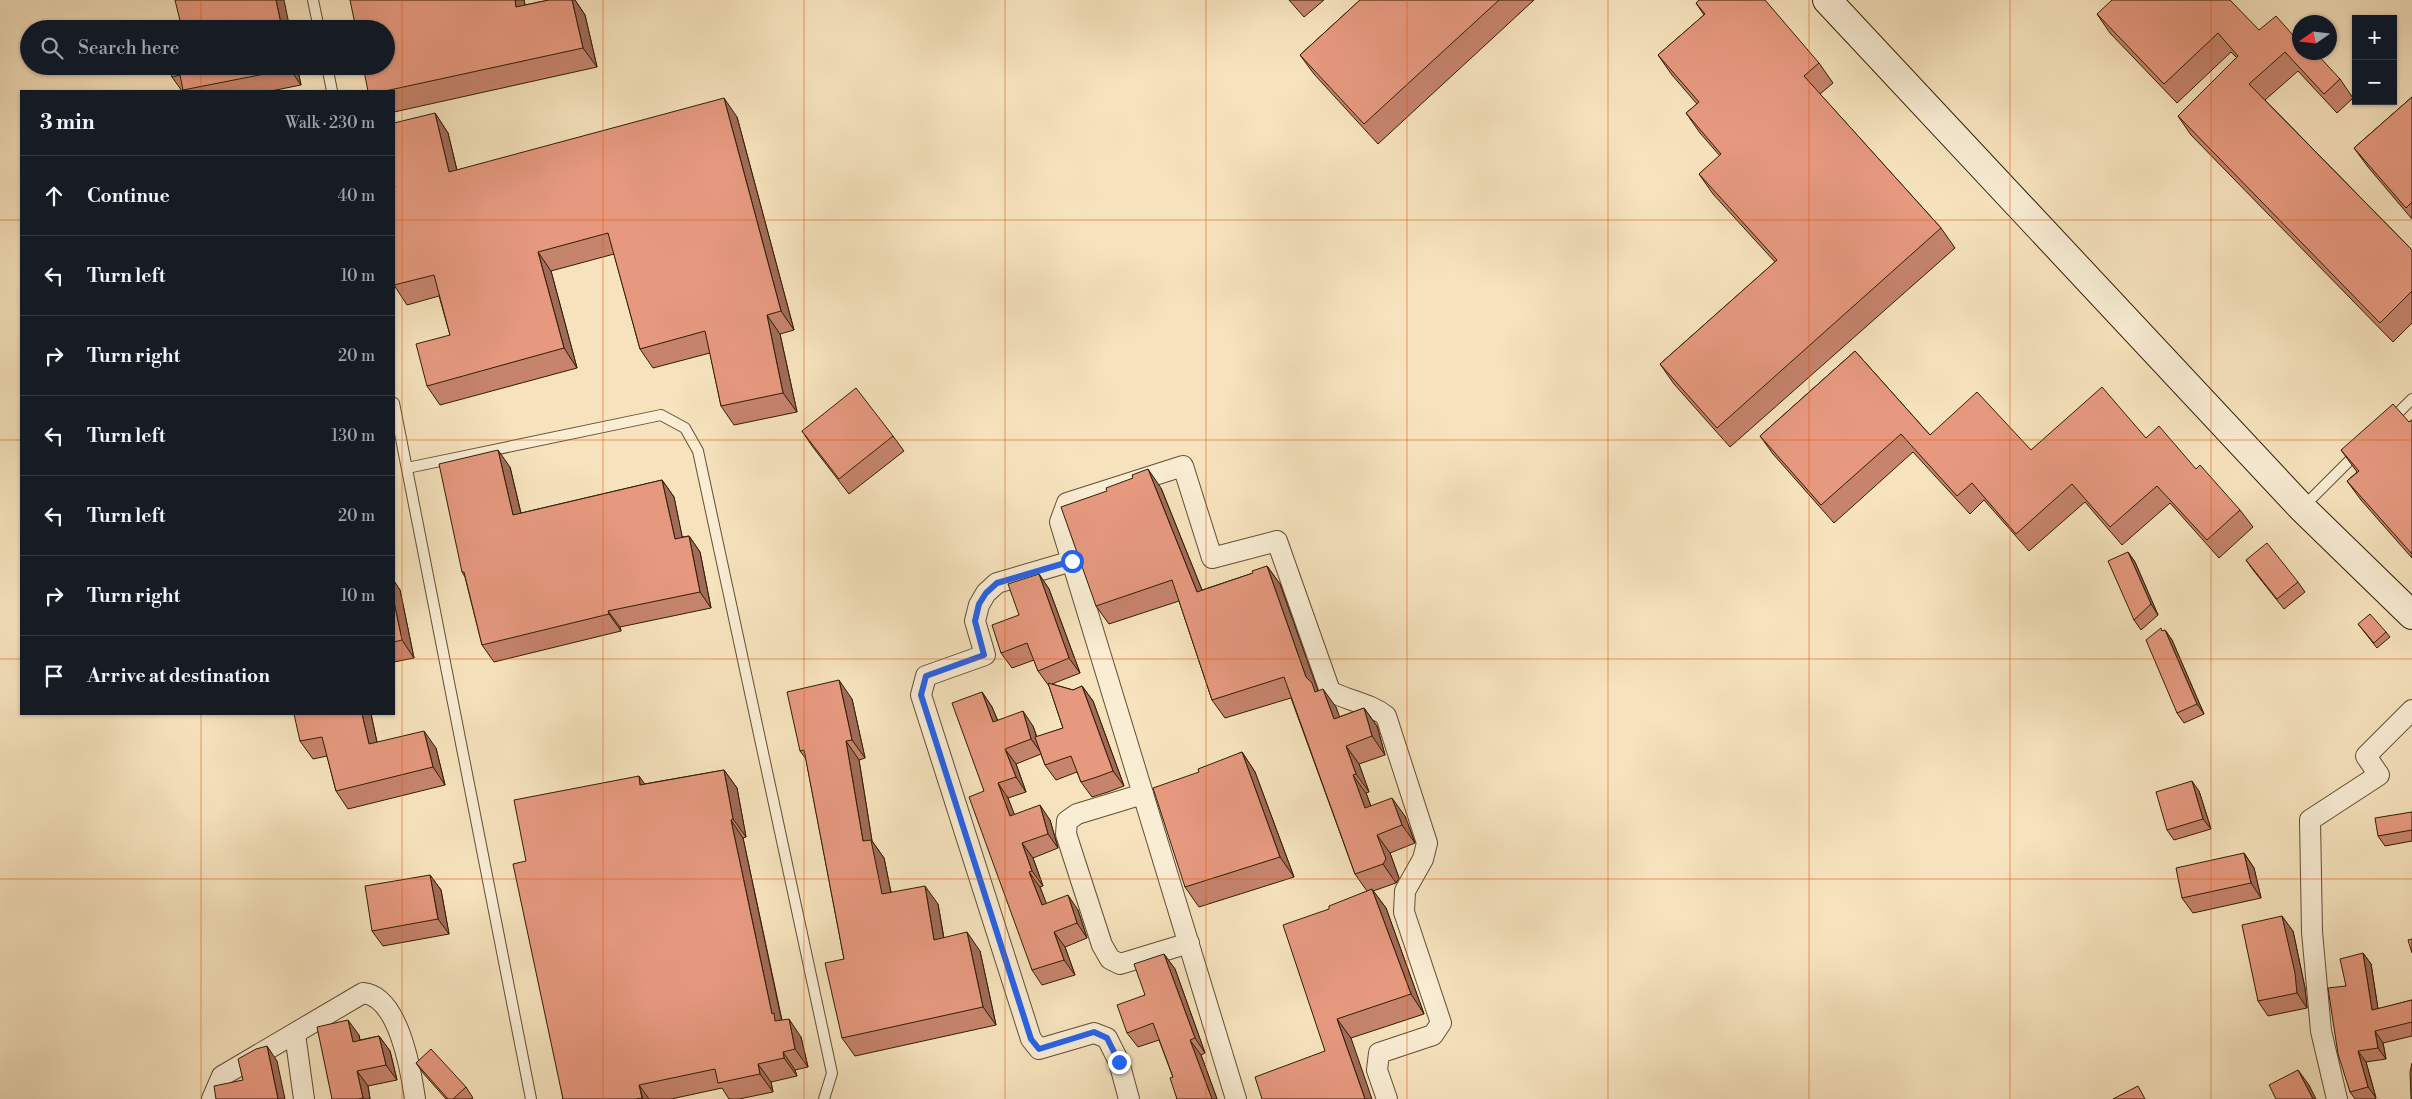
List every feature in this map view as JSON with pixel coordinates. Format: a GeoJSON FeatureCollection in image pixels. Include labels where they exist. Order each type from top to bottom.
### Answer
{"type":"FeatureCollection","features":[{"type":"Feature","properties":{"kind":"street"},"geometry":{"type":"LineString","coordinates":[[1827,0],[2302,508],[2412,616]]}},
{"type":"Feature","properties":{"kind":"street"},"geometry":{"type":"LineString","coordinates":[[1236,1099],[1060,522],[1067,503],[1183,466],[1212,558],[1277,541],[1330,691],[1341,697],[1377,709],[1386,716],[1427,843],[1423,859],[1405,891],[1404,912],[1441,1023],[1433,1035],[1379,1053],[1377,1070],[1387,1099]]}},
{"type":"Feature","properties":{"kind":"street"},"geometry":{"type":"LineString","coordinates":[[1072,561],[997,583],[979,604],[975,621],[984,655],[926,676],[921,695],[1031,1039],[1039,1049],[1094,1032],[1107,1038],[1119,1062],[1130,1099]]}},
{"type":"Feature","properties":{"kind":"street"},"geometry":{"type":"LineString","coordinates":[[2337,1099],[2320,1021],[2312,932],[2310,820],[2379,775],[2366,756],[2412,710]]}},
{"type":"Feature","properties":{"kind":"street"},"geometry":{"type":"LineString","coordinates":[[1143,794],[1076,814],[1067,821],[1066,834],[1102,945],[1110,959],[1120,964],[1189,943]]}},
{"type":"Feature","properties":{"kind":"street"},"geometry":{"type":"LineString","coordinates":[[212,1099],[222,1076],[363,993],[370,994],[377,999],[393,1019],[411,1067],[415,1099]]}},
{"type":"Feature","properties":{"kind":"street"},"geometry":{"type":"LineString","coordinates":[[295,1034],[304,1099]]}},
{"type":"Feature","properties":{"kind":"lane"},"geometry":{"type":"LineString","coordinates":[[313,0],[317,20]]}},
{"type":"Feature","properties":{"kind":"lane"},"geometry":{"type":"LineString","coordinates":[[329,75],[332,90]]}},
{"type":"Feature","properties":{"kind":"lane"},"geometry":{"type":"LineString","coordinates":[[2384,426],[2412,399]]}},
{"type":"Feature","properties":{"kind":"lane"},"geometry":{"type":"LineString","coordinates":[[395,407],[531,1099]]}},
{"type":"Feature","properties":{"kind":"lane"},"geometry":{"type":"LineString","coordinates":[[407,468],[661,415],[685,428],[698,451],[832,1073],[824,1099]]}},
{"type":"Feature","properties":{"kind":"lane"},"geometry":{"type":"LineString","coordinates":[[2302,508],[2364,447]]}},
{"type":"Feature","properties":{"kind":"building"},"geometry":{"type":"Polygon","coordinates":[[[175,0],[276,0],[280,20],[180,20],[175,0]]]}},
{"type":"Feature","properties":{"kind":"building"},"geometry":{"type":"Polygon","coordinates":[[[350,0],[515,0],[516,7],[549,0],[572,0],[583,48],[390,90],[368,90],[365,75],[395,75],[395,20],[354,20],[350,0]]]}},
{"type":"Feature","properties":{"kind":"building"},"geometry":{"type":"Polygon","coordinates":[[[1360,0],[1499,0],[1364,124],[1300,55],[1360,0]]]}},
{"type":"Feature","properties":{"kind":"building"},"geometry":{"type":"Polygon","coordinates":[[[1699,0],[1765,0],[1819,63],[1804,76],[1941,228],[1717,428],[1660,364],[1777,260],[1699,174],[1721,154],[1686,113],[1699,102],[1658,55],[1705,14],[1696,3],[1699,0]]]}},
{"type":"Feature","properties":{"kind":"building"},"geometry":{"type":"Polygon","coordinates":[[[2112,0],[2230,0],[2259,30],[2276,16],[2292,34],[2292,60],[2285,52],[2249,84],[2412,250],[2412,291],[2380,323],[2178,116],[2238,56],[2218,33],[2164,84],[2097,14],[2112,0]]]}},
{"type":"Feature","properties":{"kind":"building"},"geometry":{"type":"Polygon","coordinates":[[[2292,60],[2322,60],[2340,79],[2324,94],[2292,60]]]}},
{"type":"Feature","properties":{"kind":"building"},"geometry":{"type":"Polygon","coordinates":[[[180,75],[259,75],[183,90],[180,75]]]}},
{"type":"Feature","properties":{"kind":"building"},"geometry":{"type":"Polygon","coordinates":[[[2412,97],[2412,202],[2406,208],[2354,148],[2412,97]]]}},
{"type":"Feature","properties":{"kind":"building"},"geometry":{"type":"Polygon","coordinates":[[[724,98],[781,311],[767,315],[783,393],[721,406],[705,331],[640,349],[608,233],[538,252],[564,348],[427,386],[416,344],[450,335],[434,275],[395,285],[395,123],[435,113],[449,172],[724,98]]]}},
{"type":"Feature","properties":{"kind":"building"},"geometry":{"type":"Polygon","coordinates":[[[1855,351],[1930,435],[1977,392],[2031,450],[2102,387],[2146,438],[2159,426],[2196,469],[2200,465],[2240,510],[2207,540],[2157,486],[2110,527],[2072,484],[2016,534],[1972,483],[1957,496],[1901,434],[1821,505],[1760,436],[1855,351]]]}},
{"type":"Feature","properties":{"kind":"building"},"geometry":{"type":"Polygon","coordinates":[[[856,388],[893,436],[839,479],[802,431],[856,388]]]}},
{"type":"Feature","properties":{"kind":"building"},"geometry":{"type":"Polygon","coordinates":[[[2393,404],[2409,422],[2412,420],[2412,554],[2347,481],[2359,471],[2341,450],[2393,404]]]}},
{"type":"Feature","properties":{"kind":"building"},"geometry":{"type":"Polygon","coordinates":[[[498,450],[513,515],[662,480],[675,539],[689,536],[700,592],[608,611],[609,614],[482,645],[464,572],[462,572],[439,464],[498,450]]]}},
{"type":"Feature","properties":{"kind":"building"},"geometry":{"type":"Polygon","coordinates":[[[1148,469],[1197,592],[1253,573],[1252,571],[1267,566],[1306,677],[1312,683],[1315,692],[1323,689],[1334,719],[1364,708],[1372,736],[1346,746],[1356,774],[1353,775],[1365,808],[1392,798],[1402,825],[1377,835],[1386,859],[1383,864],[1355,874],[1284,677],[1212,700],[1172,580],[1096,606],[1061,507],[1107,491],[1106,488],[1133,478],[1132,475],[1148,469]]]}},
{"type":"Feature","properties":{"kind":"building"},"geometry":{"type":"Polygon","coordinates":[[[2267,543],[2298,582],[2277,599],[2246,560],[2267,543]]]}},
{"type":"Feature","properties":{"kind":"building"},"geometry":{"type":"Polygon","coordinates":[[[2128,552],[2151,604],[2134,620],[2108,561],[2128,552]]]}},
{"type":"Feature","properties":{"kind":"building"},"geometry":{"type":"Polygon","coordinates":[[[1039,574],[1069,658],[1038,671],[1027,643],[1001,653],[992,625],[1019,615],[1008,584],[1039,574]]]}},
{"type":"Feature","properties":{"kind":"building"},"geometry":{"type":"Polygon","coordinates":[[[395,607],[402,640],[395,642],[395,607]]]}},
{"type":"Feature","properties":{"kind":"building"},"geometry":{"type":"Polygon","coordinates":[[[2370,614],[2386,632],[2374,643],[2358,624],[2370,614]]]}},
{"type":"Feature","properties":{"kind":"building"},"geometry":{"type":"Polygon","coordinates":[[[2161,628],[2162,631],[2165,630],[2197,704],[2177,713],[2146,640],[2161,628]]]}},
{"type":"Feature","properties":{"kind":"building"},"geometry":{"type":"Polygon","coordinates":[[[839,680],[852,740],[846,741],[863,841],[871,840],[882,894],[925,886],[934,940],[967,932],[983,1007],[842,1038],[825,963],[844,959],[804,750],[800,751],[787,692],[839,680]]]}},
{"type":"Feature","properties":{"kind":"building"},"geometry":{"type":"Polygon","coordinates":[[[1048,683],[1073,690],[1082,686],[1113,771],[1081,782],[1071,756],[1045,765],[1035,737],[1063,728],[1048,683]]]}},
{"type":"Feature","properties":{"kind":"building"},"geometry":{"type":"Polygon","coordinates":[[[982,692],[993,722],[1023,711],[1031,739],[1005,749],[1016,777],[998,783],[1010,816],[1040,805],[1048,834],[1022,843],[1032,871],[1029,872],[1042,905],[1068,895],[1077,923],[1054,932],[1064,960],[1032,970],[969,797],[984,791],[952,703],[982,692]]]}},
{"type":"Feature","properties":{"kind":"building"},"geometry":{"type":"Polygon","coordinates":[[[294,715],[362,715],[369,744],[424,731],[433,767],[336,791],[322,737],[300,741],[294,715]]]}},
{"type":"Feature","properties":{"kind":"building"},"geometry":{"type":"Polygon","coordinates":[[[1242,752],[1280,857],[1185,887],[1153,788],[1199,772],[1198,769],[1242,752]]]}},
{"type":"Feature","properties":{"kind":"building"},"geometry":{"type":"Polygon","coordinates":[[[724,770],[733,819],[731,820],[772,1014],[774,1013],[775,1021],[789,1019],[795,1049],[783,1052],[784,1058],[758,1064],[760,1074],[718,1083],[715,1069],[639,1085],[642,1098],[563,1099],[513,864],[526,861],[514,800],[639,776],[640,785],[724,770]]]}},
{"type":"Feature","properties":{"kind":"building"},"geometry":{"type":"Polygon","coordinates":[[[2192,781],[2203,819],[2167,830],[2156,792],[2192,781]]]}},
{"type":"Feature","properties":{"kind":"building"},"geometry":{"type":"Polygon","coordinates":[[[2412,812],[2412,830],[2378,836],[2375,818],[2412,812]]]}},
{"type":"Feature","properties":{"kind":"building"},"geometry":{"type":"Polygon","coordinates":[[[2244,853],[2251,883],[2182,898],[2176,868],[2244,853]]]}},
{"type":"Feature","properties":{"kind":"building"},"geometry":{"type":"Polygon","coordinates":[[[430,875],[438,919],[372,931],[365,886],[430,875]]]}},
{"type":"Feature","properties":{"kind":"building"},"geometry":{"type":"Polygon","coordinates":[[[1372,889],[1411,994],[1337,1019],[1365,1099],[1262,1099],[1255,1077],[1325,1051],[1283,925],[1329,909],[1329,906],[1372,889]]]}},
{"type":"Feature","properties":{"kind":"building"},"geometry":{"type":"Polygon","coordinates":[[[2282,916],[2295,973],[2297,993],[2258,1001],[2242,925],[2282,916]]]}},
{"type":"Feature","properties":{"kind":"building"},"geometry":{"type":"Polygon","coordinates":[[[2412,939],[2412,953],[2408,940],[2412,939]]]}},
{"type":"Feature","properties":{"kind":"building"},"geometry":{"type":"Polygon","coordinates":[[[2363,953],[2372,1010],[2412,1000],[2412,1022],[2375,1031],[2378,1048],[2358,1051],[2368,1087],[2350,1092],[2338,1054],[2328,988],[2346,986],[2340,959],[2363,953]]]}},
{"type":"Feature","properties":{"kind":"building"},"geometry":{"type":"Polygon","coordinates":[[[1164,954],[1195,1038],[1190,1040],[1212,1099],[1177,1099],[1170,1078],[1173,1077],[1153,1023],[1127,1033],[1117,1005],[1145,995],[1134,964],[1164,954]]]}},
{"type":"Feature","properties":{"kind":"building"},"geometry":{"type":"Polygon","coordinates":[[[348,1020],[353,1042],[379,1036],[386,1065],[357,1071],[363,1098],[332,1099],[317,1027],[348,1020]]]}},
{"type":"Feature","properties":{"kind":"building"},"geometry":{"type":"Polygon","coordinates":[[[267,1046],[278,1099],[216,1099],[214,1086],[243,1080],[238,1059],[256,1049],[267,1046]]]}},
{"type":"Feature","properties":{"kind":"building"},"geometry":{"type":"Polygon","coordinates":[[[431,1049],[466,1087],[453,1099],[448,1099],[416,1063],[431,1049]]]}},
{"type":"Feature","properties":{"kind":"building"},"geometry":{"type":"Polygon","coordinates":[[[2412,1063],[2412,1099],[2411,1099],[2410,1072],[2412,1063]]]}},
{"type":"Feature","properties":{"kind":"building"},"geometry":{"type":"Polygon","coordinates":[[[2298,1070],[2313,1099],[2276,1099],[2269,1085],[2298,1070]]]}},
{"type":"Feature","properties":{"kind":"building"},"geometry":{"type":"Polygon","coordinates":[[[2138,1086],[2145,1099],[2113,1099],[2138,1086]]]}},
{"type":"Feature","properties":{"kind":"route"},"geometry":{"type":"LineString","coordinates":[[1072,561],[997,583],[986,593],[979,604],[975,621],[984,655],[926,676],[921,695],[1031,1039],[1039,1049],[1094,1032],[1107,1038],[1119,1062]]}}]}
